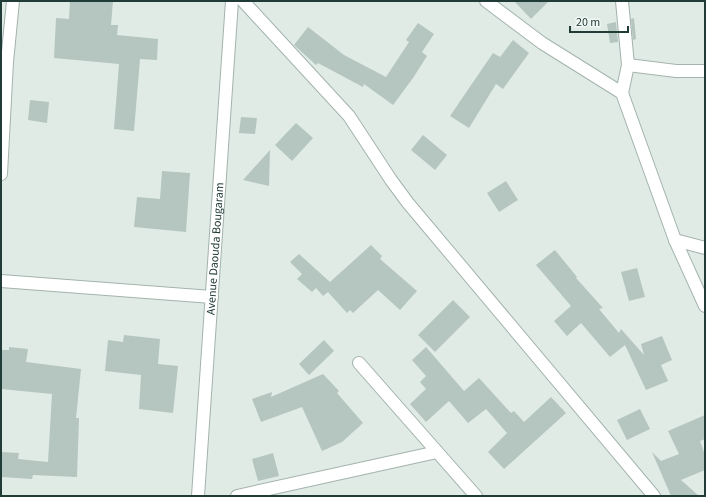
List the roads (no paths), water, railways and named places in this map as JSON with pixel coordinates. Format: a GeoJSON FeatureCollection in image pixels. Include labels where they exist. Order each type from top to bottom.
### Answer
{"type":"FeatureCollection","features":[{"type":"Feature","properties":{"kind":"street"},"geometry":{"type":"LineString","coordinates":[[1,174],[4,62],[14,1]]}},
{"type":"Feature","properties":{"kind":"street","name":"Avenue Daouda Bougaram"},"geometry":{"type":"LineString","coordinates":[[198,496],[232,1]]}},
{"type":"Feature","properties":{"kind":"street"},"geometry":{"type":"LineString","coordinates":[[244,1],[349,116],[408,203],[654,496]]}},
{"type":"Feature","properties":{"kind":"street"},"geometry":{"type":"LineString","coordinates":[[486,1],[542,43],[622,93]]}},
{"type":"Feature","properties":{"kind":"street"},"geometry":{"type":"LineString","coordinates":[[622,1],[628,65],[622,93],[675,240],[705,306]]}},
{"type":"Feature","properties":{"kind":"street"},"geometry":{"type":"LineString","coordinates":[[628,65],[676,71],[705,71]]}},
{"type":"Feature","properties":{"kind":"street"},"geometry":{"type":"LineString","coordinates":[[675,240],[705,248]]}},
{"type":"Feature","properties":{"kind":"street"},"geometry":{"type":"LineString","coordinates":[[1,281],[212,297]]}},
{"type":"Feature","properties":{"kind":"street"},"geometry":{"type":"LineString","coordinates":[[359,363],[476,496]]}},
{"type":"Feature","properties":{"kind":"street"},"geometry":{"type":"LineString","coordinates":[[237,496],[437,452]]}}]}
